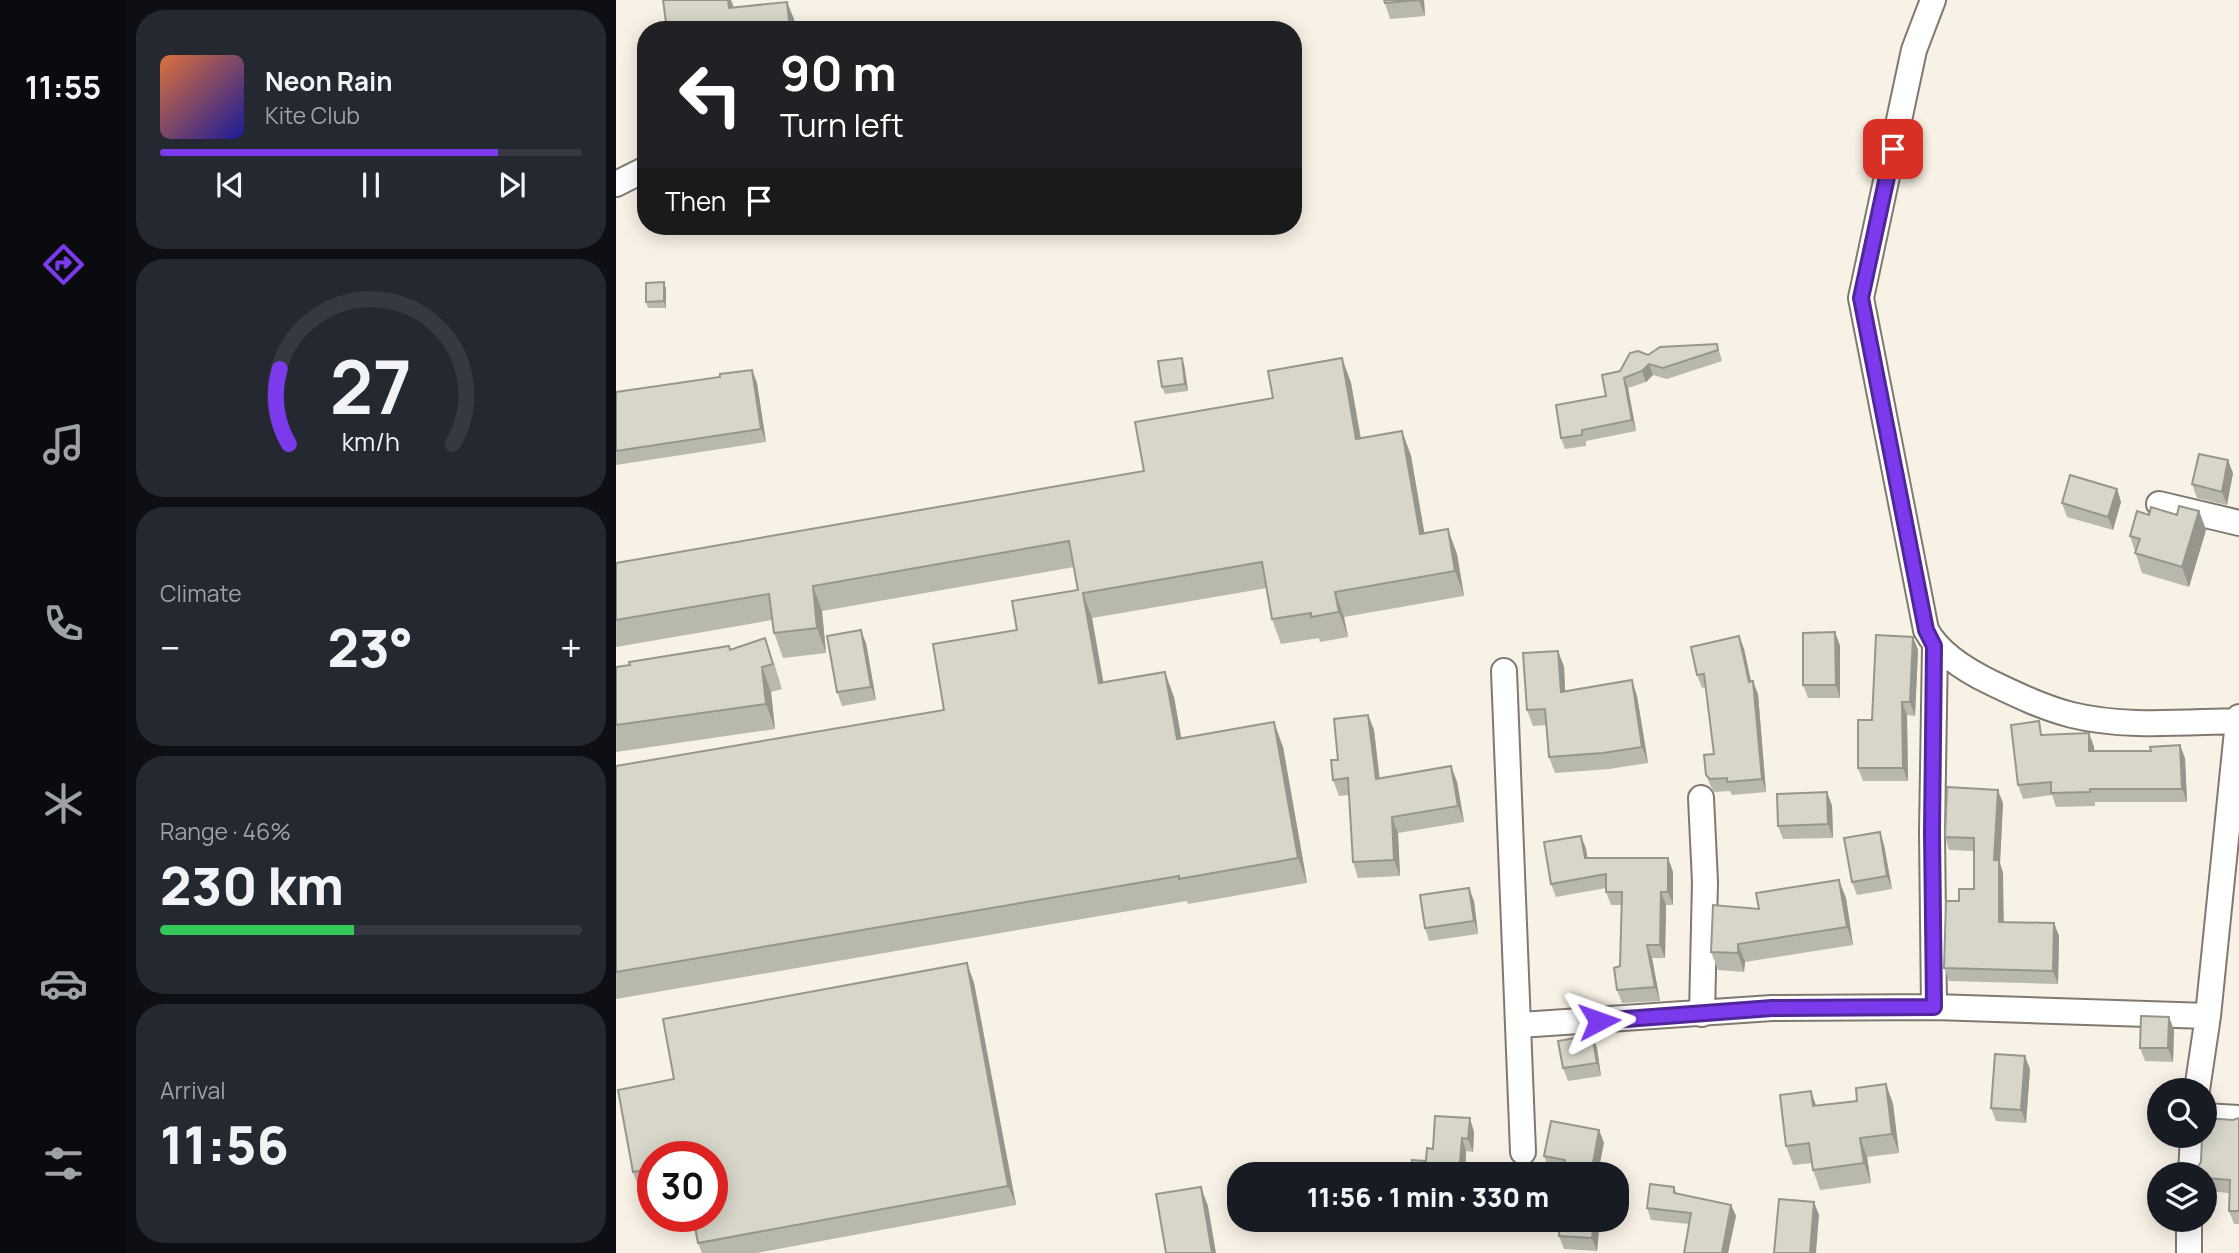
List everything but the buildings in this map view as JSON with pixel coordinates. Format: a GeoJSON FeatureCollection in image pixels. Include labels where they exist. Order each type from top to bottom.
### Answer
{"type":"FeatureCollection","features":[{"type":"Feature","properties":{"kind":"street"},"geometry":{"type":"LineString","coordinates":[[1933,0],[1914,50],[1861,298],[1926,630],[1934,646],[1934,1007]]}},
{"type":"Feature","properties":{"kind":"street"},"geometry":{"type":"LineString","coordinates":[[616,184],[637,174]]}},
{"type":"Feature","properties":{"kind":"street"},"geometry":{"type":"LineString","coordinates":[[2159,504],[2239,523]]}},
{"type":"Feature","properties":{"kind":"street"},"geometry":{"type":"LineString","coordinates":[[1934,646],[1978,676],[2024,698],[2072,715],[2131,723],[2238,719],[2208,1016],[2199,1078]]}},
{"type":"Feature","properties":{"kind":"street"},"geometry":{"type":"LineString","coordinates":[[1504,671],[1523,1152]]}},
{"type":"Feature","properties":{"kind":"street"},"geometry":{"type":"LineString","coordinates":[[1701,798],[1705,882],[1702,1014]]}},
{"type":"Feature","properties":{"kind":"street"},"geometry":{"type":"LineString","coordinates":[[1520,1024],[1772,1008],[1934,1007],[2208,1016]]}},
{"type":"Feature","properties":{"kind":"street"},"geometry":{"type":"LineString","coordinates":[[2217,1117],[2239,1118]]}},
{"type":"Feature","properties":{"kind":"street"},"geometry":{"type":"LineString","coordinates":[[2189,1232],[2189,1253]]}},
{"type":"Feature","properties":{"kind":"route"},"geometry":{"type":"LineString","coordinates":[[1599,1021],[1772,1008],[1934,1007],[1934,646],[1926,630],[1861,298],[1893,149]]}}]}
